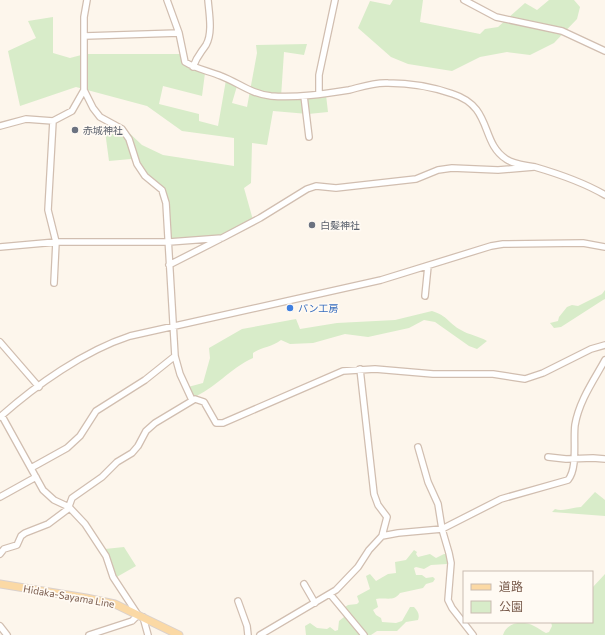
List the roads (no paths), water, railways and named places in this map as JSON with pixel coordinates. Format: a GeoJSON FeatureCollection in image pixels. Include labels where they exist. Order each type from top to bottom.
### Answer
{"type":"FeatureCollection","features":[{"type":"Feature","properties":{"kind":"main road","name":"Hidaka-Sayama Line"},"geometry":{"type":"LineString","coordinates":[[0,584],[104,601],[140,616],[179,635]]}},
{"type":"Feature","properties":{"kind":"street"},"geometry":{"type":"LineString","coordinates":[[87,0],[84,17],[84,90],[93,108],[100,117],[122,129],[129,139],[137,164],[145,176],[162,190],[166,203],[175,356],[180,374],[192,400]]}},
{"type":"Feature","properties":{"kind":"street"},"geometry":{"type":"LineString","coordinates":[[167,0],[179,33],[185,62],[193,67],[222,76],[254,93],[270,96],[304,96],[386,82],[419,86],[453,94],[470,102],[484,120],[491,141],[498,152],[507,160],[534,167],[591,187],[605,195]]}},
{"type":"Feature","properties":{"kind":"street"},"geometry":{"type":"LineString","coordinates":[[193,67],[198,54],[206,44],[210,29],[208,0]]}},
{"type":"Feature","properties":{"kind":"street"},"geometry":{"type":"LineString","coordinates":[[319,94],[319,75],[335,0]]}},
{"type":"Feature","properties":{"kind":"street"},"geometry":{"type":"LineString","coordinates":[[464,0],[496,17],[562,30],[605,51]]}},
{"type":"Feature","properties":{"kind":"street"},"geometry":{"type":"LineString","coordinates":[[85,36],[179,33]]}},
{"type":"Feature","properties":{"kind":"street"},"geometry":{"type":"LineString","coordinates":[[0,126],[26,119],[53,121],[72,111],[84,90]]}},
{"type":"Feature","properties":{"kind":"street"},"geometry":{"type":"LineString","coordinates":[[304,96],[309,137]]}},
{"type":"Feature","properties":{"kind":"street"},"geometry":{"type":"LineString","coordinates":[[53,121],[48,210],[56,242],[54,283]]}},
{"type":"Feature","properties":{"kind":"street"},"geometry":{"type":"LineString","coordinates":[[169,265],[260,218],[307,189],[316,186],[336,188],[416,179],[438,170],[452,168],[498,170],[534,167]]}},
{"type":"Feature","properties":{"kind":"street"},"geometry":{"type":"LineString","coordinates":[[0,247],[56,242],[169,242],[222,238]]}},
{"type":"Feature","properties":{"kind":"street"},"geometry":{"type":"LineString","coordinates":[[148,635],[140,616],[113,577],[106,556],[85,524],[69,507],[47,495],[1,417],[39,387],[85,355],[96,349],[130,336],[381,280],[474,250],[503,244],[583,242],[605,246]]}},
{"type":"Feature","properties":{"kind":"street"},"geometry":{"type":"LineString","coordinates":[[425,296],[428,266]]}},
{"type":"Feature","properties":{"kind":"street"},"geometry":{"type":"LineString","coordinates":[[0,342],[39,387]]}},
{"type":"Feature","properties":{"kind":"street"},"geometry":{"type":"LineString","coordinates":[[0,554],[4,549],[17,545],[21,536],[25,533],[48,524],[69,507],[72,498],[102,477],[113,465],[136,449],[146,431],[174,410],[195,398],[202,400],[216,423],[223,423],[286,397],[335,374],[360,369],[433,374],[493,374],[525,379],[543,373],[591,349],[605,345]]}},
{"type":"Feature","properties":{"kind":"street"},"geometry":{"type":"LineString","coordinates":[[31,468],[67,448],[80,436],[100,407],[145,380],[175,356]]}},
{"type":"Feature","properties":{"kind":"street"},"geometry":{"type":"LineString","coordinates":[[260,635],[330,594],[346,581],[377,540],[382,536],[442,529],[501,499],[568,480],[571,476],[574,458],[575,426],[581,405],[605,360]]}},
{"type":"Feature","properties":{"kind":"street"},"geometry":{"type":"LineString","coordinates":[[360,369],[374,494],[378,504],[387,517],[382,536]]}},
{"type":"Feature","properties":{"kind":"street"},"geometry":{"type":"LineString","coordinates":[[418,448],[428,482],[438,504],[442,529],[451,563],[448,600],[463,622]]}},
{"type":"Feature","properties":{"kind":"street"},"geometry":{"type":"LineString","coordinates":[[548,457],[566,459],[605,459]]}},
{"type":"Feature","properties":{"kind":"street"},"geometry":{"type":"LineString","coordinates":[[0,498],[36,477]]}},
{"type":"Feature","properties":{"kind":"street"},"geometry":{"type":"LineString","coordinates":[[304,584],[315,604]]}},
{"type":"Feature","properties":{"kind":"street"},"geometry":{"type":"LineString","coordinates":[[330,594],[364,635]]}},
{"type":"Feature","properties":{"kind":"street"},"geometry":{"type":"LineString","coordinates":[[238,601],[247,626],[248,635]]}},
{"type":"Feature","properties":{"kind":"street"},"geometry":{"type":"LineString","coordinates":[[89,635],[132,621],[140,616]]}},
{"type":"Feature","properties":{"kind":"street"},"geometry":{"type":"LineString","coordinates":[[464,623],[473,635]]}},
{"type":"Feature","properties":{"kind":"street"},"geometry":{"type":"LineString","coordinates":[[0,626],[7,635]]}},
{"type":"Feature","properties":{"kind":"place","name":"赤城神社"},"geometry":{"type":"Point","coordinates":[75,130]}},
{"type":"Feature","properties":{"kind":"place","name":"白髪神社"},"geometry":{"type":"Point","coordinates":[312,225]}},
{"type":"Feature","properties":{"kind":"place","name":"パン工房"},"geometry":{"type":"Point","coordinates":[290,308]}}]}
